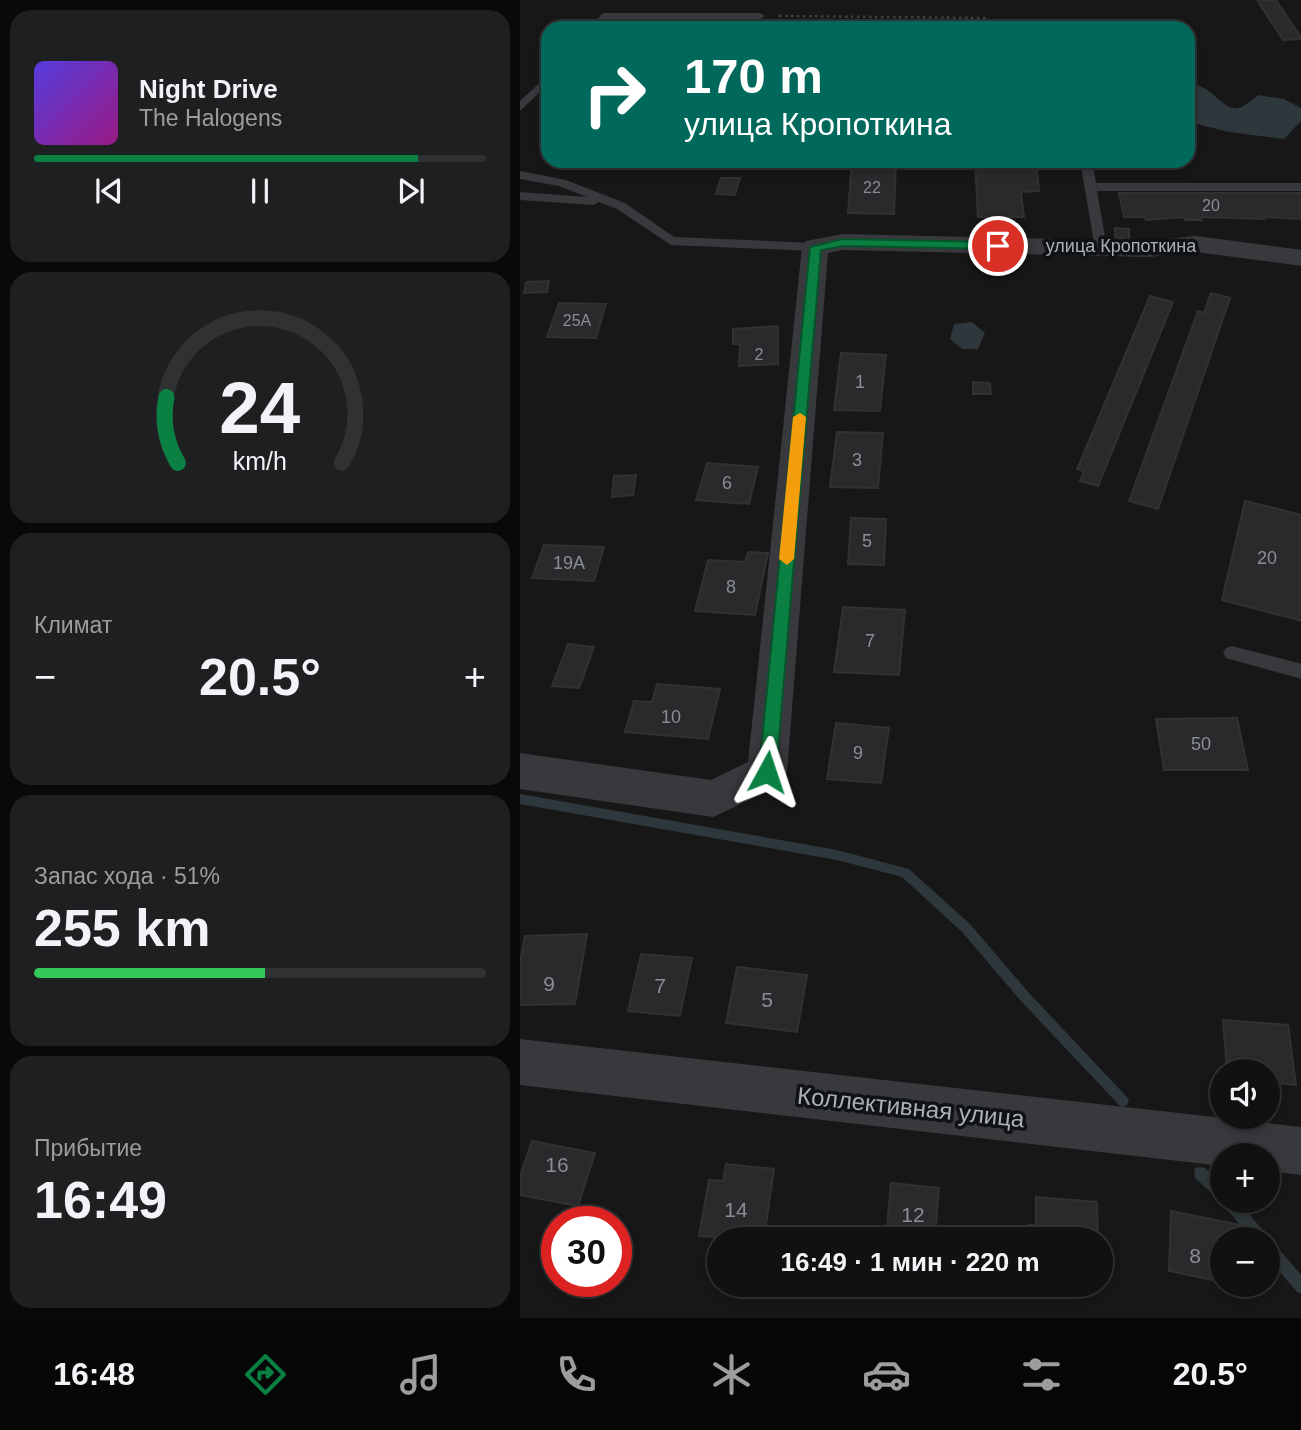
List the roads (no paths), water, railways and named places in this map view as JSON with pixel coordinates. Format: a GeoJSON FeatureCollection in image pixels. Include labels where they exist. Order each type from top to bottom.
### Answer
{"type":"FeatureCollection","features":[{"type":"Feature","properties":{"kind":"street","name":"улица Кропоткина"},"geometry":{"type":"LineString","coordinates":[[815,247],[843,242],[1149,249],[1196,244],[1301,258]]}},
{"type":"Feature","properties":{"kind":"street"},"geometry":{"type":"LineString","coordinates":[[520,771],[713,799],[767,772],[815,247]]}},
{"type":"Feature","properties":{"kind":"street","name":"Коллективная улица"},"geometry":{"type":"LineString","coordinates":[[520,1062],[1301,1151]]}},
{"type":"Feature","properties":{"kind":"lane"},"geometry":{"type":"LineString","coordinates":[[599,21],[603,16],[760,16]]}},
{"type":"Feature","properties":{"kind":"lane"},"geometry":{"type":"LineString","coordinates":[[520,108],[541,86]]}},
{"type":"Feature","properties":{"kind":"lane"},"geometry":{"type":"LineString","coordinates":[[1087,168],[1101,248]]}},
{"type":"Feature","properties":{"kind":"lane"},"geometry":{"type":"LineString","coordinates":[[520,175],[562,183],[611,202],[671,241],[815,247]]}},
{"type":"Feature","properties":{"kind":"lane"},"geometry":{"type":"LineString","coordinates":[[1091,187],[1301,187]]}},
{"type":"Feature","properties":{"kind":"lane"},"geometry":{"type":"LineString","coordinates":[[520,196],[611,202]]}},
{"type":"Feature","properties":{"kind":"lane"},"geometry":{"type":"LineString","coordinates":[[1232,653],[1301,672]]}},
{"type":"Feature","properties":{"kind":"waterway"},"geometry":{"type":"LineString","coordinates":[[520,799],[837,855],[905,873],[966,928],[1025,997],[1123,1101]]}},
{"type":"Feature","properties":{"kind":"waterway"},"geometry":{"type":"LineString","coordinates":[[1200,1173],[1210,1182]]}},
{"type":"Feature","properties":{"kind":"waterway"},"geometry":{"type":"LineString","coordinates":[[1239,1213],[1251,1227]]}},
{"type":"Feature","properties":{"kind":"waterway"},"geometry":{"type":"LineString","coordinates":[[1280,1261],[1302,1287]]}}]}
